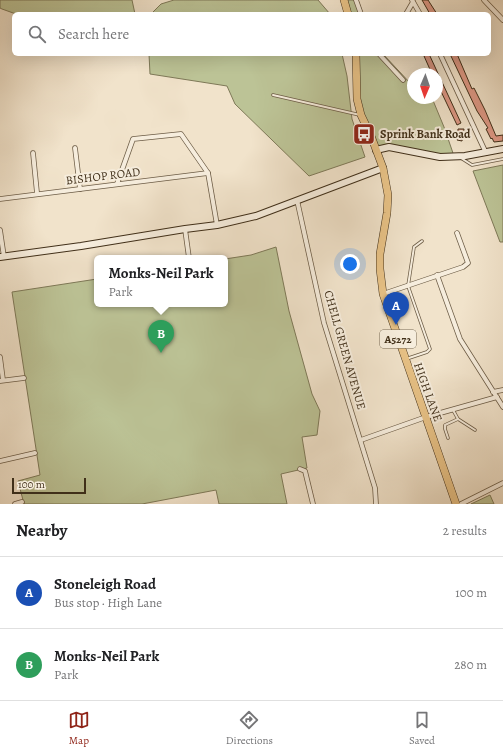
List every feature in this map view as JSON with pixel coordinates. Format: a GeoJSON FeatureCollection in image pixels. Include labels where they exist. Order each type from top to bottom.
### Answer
{"type":"FeatureCollection","features":[{"type":"Feature","properties":{"kind":"main road"},"geometry":{"type":"LineString","coordinates":[[344,0],[347,12]]}},
{"type":"Feature","properties":{"kind":"main road","name":"HIGH LANE"},"geometry":{"type":"LineString","coordinates":[[356,56],[357,99],[361,116],[383,168],[388,195],[386,225],[380,254],[383,294],[456,504]]}},
{"type":"Feature","properties":{"kind":"street"},"geometry":{"type":"LineString","coordinates":[[356,0],[360,12]]}},
{"type":"Feature","properties":{"kind":"street"},"geometry":{"type":"LineString","coordinates":[[484,0],[503,20]]}},
{"type":"Feature","properties":{"kind":"street"},"geometry":{"type":"LineString","coordinates":[[407,12],[413,1]]}},
{"type":"Feature","properties":{"kind":"street"},"geometry":{"type":"LineString","coordinates":[[413,1],[419,12]]}},
{"type":"Feature","properties":{"kind":"street"},"geometry":{"type":"LineString","coordinates":[[382,56],[403,80]]}},
{"type":"Feature","properties":{"kind":"street"},"geometry":{"type":"LineString","coordinates":[[441,56],[486,152]]}},
{"type":"Feature","properties":{"kind":"street"},"geometry":{"type":"LineString","coordinates":[[117,184],[133,139],[181,134],[208,173],[218,225]]}},
{"type":"Feature","properties":{"kind":"street"},"geometry":{"type":"LineString","coordinates":[[376,150],[389,147],[440,157],[459,156],[503,149]]}},
{"type":"Feature","properties":{"kind":"street"},"geometry":{"type":"LineString","coordinates":[[75,148],[80,189]]}},
{"type":"Feature","properties":{"kind":"street"},"geometry":{"type":"LineString","coordinates":[[33,153],[37,193]]}},
{"type":"Feature","properties":{"kind":"street"},"geometry":{"type":"LineString","coordinates":[[0,230],[2,257],[218,225],[256,216],[383,168]]}},
{"type":"Feature","properties":{"kind":"street","name":"BISHOP ROAD"},"geometry":{"type":"LineString","coordinates":[[0,198],[208,173]]}},
{"type":"Feature","properties":{"kind":"street","name":"CHELL GREEN AVENUE"},"geometry":{"type":"LineString","coordinates":[[297,200],[324,324],[375,488],[376,504]]}},
{"type":"Feature","properties":{"kind":"street"},"geometry":{"type":"LineString","coordinates":[[185,229],[189,255]]}},
{"type":"Feature","properties":{"kind":"street"},"geometry":{"type":"LineString","coordinates":[[383,294],[468,263],[457,233]]}},
{"type":"Feature","properties":{"kind":"street"},"geometry":{"type":"LineString","coordinates":[[437,275],[460,339],[503,407]]}},
{"type":"Feature","properties":{"kind":"street"},"geometry":{"type":"LineString","coordinates":[[0,357],[2,380],[24,378]]}},
{"type":"Feature","properties":{"kind":"street"},"geometry":{"type":"LineString","coordinates":[[493,392],[503,390]]}},
{"type":"Feature","properties":{"kind":"street"},"geometry":{"type":"LineString","coordinates":[[361,440],[426,417],[497,397]]}},
{"type":"Feature","properties":{"kind":"street"},"geometry":{"type":"LineString","coordinates":[[0,461],[35,453]]}},
{"type":"Feature","properties":{"kind":"street"},"geometry":{"type":"LineString","coordinates":[[300,468],[306,471],[313,504]]}},
{"type":"Feature","properties":{"kind":"street"},"geometry":{"type":"LineString","coordinates":[[461,504],[503,483]]}},
{"type":"Feature","properties":{"kind":"street"},"geometry":{"type":"LineString","coordinates":[[15,504],[22,502]]}},
{"type":"Feature","properties":{"kind":"lane"},"geometry":{"type":"LineString","coordinates":[[273,95],[361,116]]}},
{"type":"Feature","properties":{"kind":"lane"},"geometry":{"type":"LineString","coordinates":[[459,156],[472,165],[503,159]]}},
{"type":"Feature","properties":{"kind":"lane"},"geometry":{"type":"LineString","coordinates":[[405,359],[427,352],[430,349],[408,286],[414,247],[422,241]]}},
{"type":"Feature","properties":{"kind":"lane"},"geometry":{"type":"LineString","coordinates":[[454,410],[458,419],[475,430]]}},
{"type":"Feature","properties":{"kind":"lane"},"geometry":{"type":"LineString","coordinates":[[448,438],[445,425],[458,419]]}},
{"type":"Feature","properties":{"kind":"green space"},"geometry":{"type":"Polygon","coordinates":[[[0,0],[132,0],[135,12],[12,12],[0,8],[0,0]]]}},
{"type":"Feature","properties":{"kind":"green space"},"geometry":{"type":"Polygon","coordinates":[[[174,0],[318,0],[328,12],[153,12],[161,4],[174,0]]]}},
{"type":"Feature","properties":{"kind":"green space"},"geometry":{"type":"Polygon","coordinates":[[[343,0],[358,0],[362,12],[347,12],[343,0]]]}},
{"type":"Feature","properties":{"kind":"green space"},"geometry":{"type":"Polygon","coordinates":[[[149,56],[342,56],[347,76],[352,119],[365,157],[309,176],[235,104],[227,86],[150,74],[149,56]]]}},
{"type":"Feature","properties":{"kind":"green space"},"geometry":{"type":"Polygon","coordinates":[[[356,56],[385,56],[407,80],[407,104],[434,104],[454,156],[397,149],[376,150],[361,115],[356,56]]]}},
{"type":"Feature","properties":{"kind":"green space"},"geometry":{"type":"Polygon","coordinates":[[[503,165],[503,242],[500,242],[473,171],[503,165]]]}},
{"type":"Feature","properties":{"kind":"green space"},"geometry":{"type":"Polygon","coordinates":[[[276,247],[289,311],[312,394],[320,411],[317,435],[302,437],[307,468],[281,474],[287,504],[219,504],[216,490],[142,504],[24,504],[18,481],[40,475],[12,292],[94,279],[94,307],[228,307],[228,259],[251,255],[276,247]]]}},
{"type":"Feature","properties":{"kind":"green space"},"geometry":{"type":"Polygon","coordinates":[[[490,495],[494,504],[471,504],[490,495]]]}},
{"type":"Feature","properties":{"kind":"building"},"geometry":{"type":"Polygon","coordinates":[[[422,0],[428,0],[436,12],[429,12],[422,0]]]}},
{"type":"Feature","properties":{"kind":"building"},"geometry":{"type":"Polygon","coordinates":[[[424,56],[430,56],[435,68],[429,68],[424,56]]]}},
{"type":"Feature","properties":{"kind":"building"},"geometry":{"type":"Polygon","coordinates":[[[451,56],[458,56],[472,89],[474,88],[496,136],[503,135],[503,141],[494,142],[492,138],[491,139],[486,129],[488,128],[477,111],[451,56]]]}},
{"type":"Feature","properties":{"kind":"building"},"geometry":{"type":"Polygon","coordinates":[[[443,84],[461,123],[457,125],[443,96],[443,84]]]}},
{"type":"Feature","properties":{"kind":"building"},"geometry":{"type":"Polygon","coordinates":[[[458,129],[464,129],[462,141],[457,140],[458,129]]]}},
{"type":"Feature","properties":{"kind":"place","name":"Sprink Bank Road"},"geometry":{"type":"Point","coordinates":[364,134]}},
{"type":"Feature","properties":{"kind":"place","name":"Stoneleigh Road"},"geometry":{"type":"Point","coordinates":[396,325]}},
{"type":"Feature","properties":{"kind":"place","name":"Monks-Neil Park"},"geometry":{"type":"Point","coordinates":[161,353]}}]}
